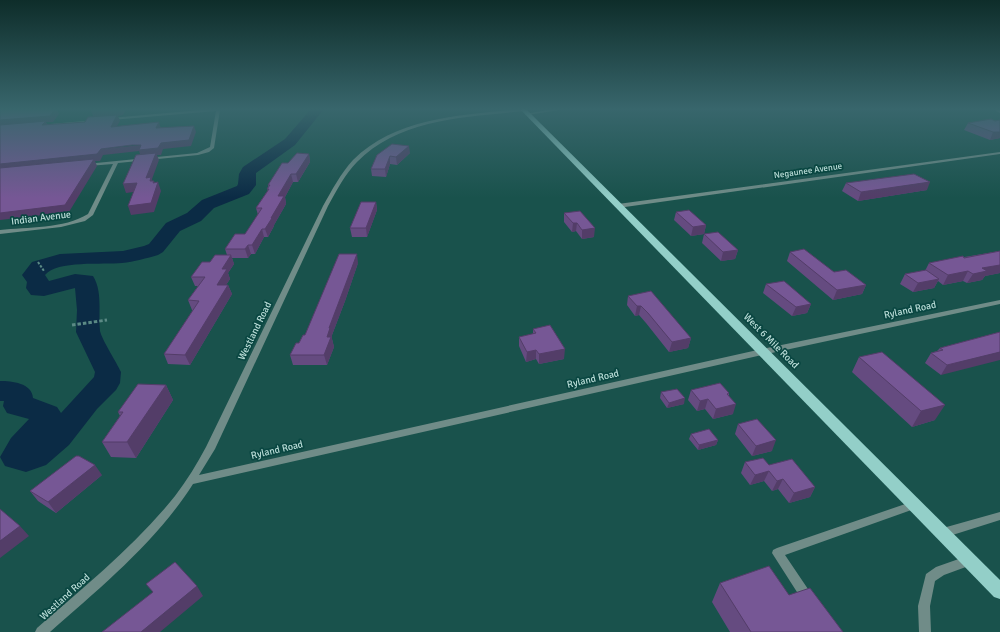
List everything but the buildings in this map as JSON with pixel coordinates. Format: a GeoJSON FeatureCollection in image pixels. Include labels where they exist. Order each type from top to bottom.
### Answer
{"type":"FeatureCollection","features":[{"type":"Feature","properties":{"kind":"main road","name":"West 6 Mile Road"},"geometry":{"type":"LineString","coordinates":[[552,138],[1000,591]]}},
{"type":"Feature","properties":{"kind":"street"},"geometry":{"type":"LineString","coordinates":[[80,165],[198,154],[212,148],[214,138]]}},
{"type":"Feature","properties":{"kind":"street","name":"Westland Road"},"geometry":{"type":"LineString","coordinates":[[41,632],[123,559],[159,522],[191,480],[210,449],[318,223],[347,168],[366,151],[386,138]]}},
{"type":"Feature","properties":{"kind":"street","name":"Negaunee Avenue"},"geometry":{"type":"LineString","coordinates":[[618,206],[1000,153]]}},
{"type":"Feature","properties":{"kind":"street","name":"Indian Avenue"},"geometry":{"type":"LineString","coordinates":[[0,232],[68,224],[83,220],[90,215],[116,162]]}},
{"type":"Feature","properties":{"kind":"street","name":"Ryland Road"},"geometry":{"type":"LineString","coordinates":[[191,480],[762,352],[1000,302]]}},
{"type":"Feature","properties":{"kind":"street"},"geometry":{"type":"LineString","coordinates":[[815,608],[776,553],[914,504]]}},
{"type":"Feature","properties":{"kind":"street"},"geometry":{"type":"LineString","coordinates":[[943,533],[1000,516]]}},
{"type":"Feature","properties":{"kind":"street"},"geometry":{"type":"LineString","coordinates":[[925,632],[924,606],[930,578],[940,571],[970,560]]}},
{"type":"Feature","properties":{"kind":"path"},"geometry":{"type":"LineString","coordinates":[[38,262],[44,271]]}},
{"type":"Feature","properties":{"kind":"path"},"geometry":{"type":"LineString","coordinates":[[72,325],[107,320]]}},
{"type":"Feature","properties":{"kind":"waterway"},"geometry":{"type":"LineString","coordinates":[[0,391],[11,391],[19,396],[17,406],[37,410],[47,415],[45,420],[22,447],[16,457],[26,459],[35,456],[58,437],[87,402],[106,383],[108,372],[88,332],[89,310],[85,281],[75,280],[44,290],[39,290],[37,288],[38,281],[33,275],[40,267],[60,260],[123,257],[151,251],[156,248],[173,227],[194,217],[208,204],[243,190],[247,185],[247,174],[249,170],[293,138]]}}]}
